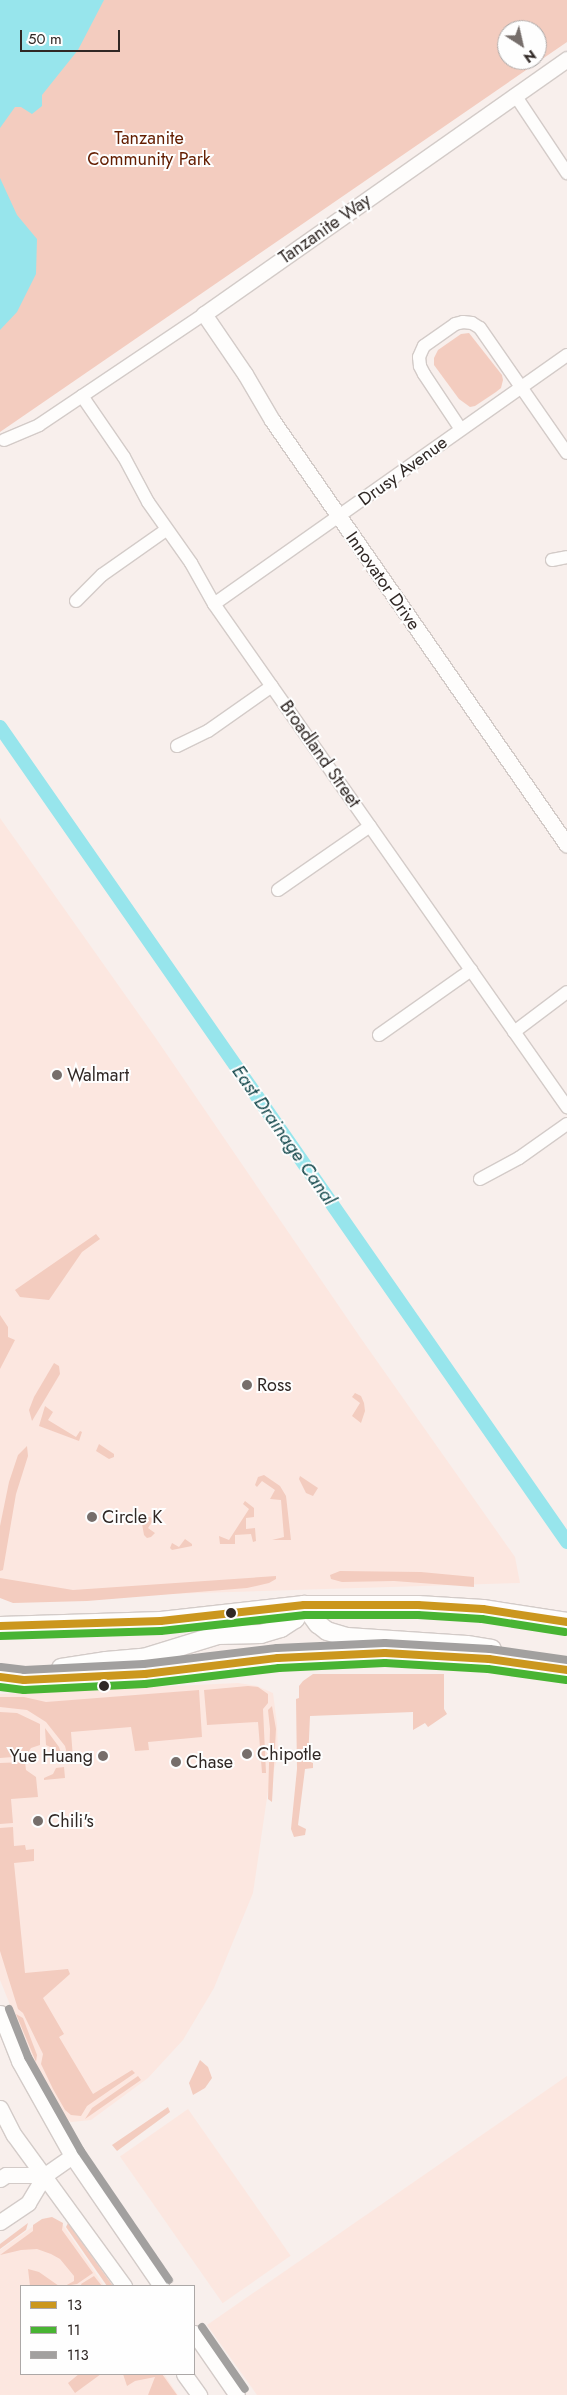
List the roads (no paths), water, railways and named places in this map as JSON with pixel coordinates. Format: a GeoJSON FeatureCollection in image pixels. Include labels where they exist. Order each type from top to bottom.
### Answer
{"type":"FeatureCollection","features":[{"type":"Feature","properties":{"kind":"main road"},"geometry":{"type":"LineString","coordinates":[[304,1605],[318,1624],[327,1631],[347,1637],[467,1645],[514,1652],[535,1665]]}},
{"type":"Feature","properties":{"kind":"main road"},"geometry":{"type":"LineString","coordinates":[[2,1677],[106,1661],[143,1658],[218,1635],[261,1634],[281,1628],[295,1619],[304,1605]]}},
{"type":"Feature","properties":{"kind":"main road"},"geometry":{"type":"LineString","coordinates":[[0,1626],[161,1621],[304,1605],[418,1605],[483,1609],[567,1622]]}},
{"type":"Feature","properties":{"kind":"main road"},"geometry":{"type":"LineString","coordinates":[[2,1677],[24,1680],[145,1674],[278,1658],[385,1653],[490,1659],[567,1670]]}},
{"type":"Feature","properties":{"kind":"street","name":"Tanzanite Way"},"geometry":{"type":"LineString","coordinates":[[4,440],[39,425],[204,314],[567,59]]}},
{"type":"Feature","properties":{"kind":"street"},"geometry":{"type":"LineString","coordinates":[[514,95],[567,173]]}},
{"type":"Feature","properties":{"kind":"street","name":"Innovator Drive"},"geometry":{"type":"LineString","coordinates":[[204,314],[246,374],[272,420],[567,845]]}},
{"type":"Feature","properties":{"kind":"street"},"geometry":{"type":"LineString","coordinates":[[460,428],[424,374],[420,366],[419,357],[424,346],[455,324],[463,322],[472,323],[480,328],[567,453]]}},
{"type":"Feature","properties":{"kind":"street","name":"Drusy Avenue"},"geometry":{"type":"LineString","coordinates":[[214,604],[339,518],[460,428],[567,355]]}},
{"type":"Feature","properties":{"kind":"street","name":"Broadland Street"},"geometry":{"type":"LineString","coordinates":[[82,396],[124,458],[166,530],[191,563],[214,604],[567,1108]]}},
{"type":"Feature","properties":{"kind":"street"},"geometry":{"type":"LineString","coordinates":[[76,601],[102,575],[166,530]]}},
{"type":"Feature","properties":{"kind":"street"},"geometry":{"type":"LineString","coordinates":[[552,560],[567,557]]}},
{"type":"Feature","properties":{"kind":"street"},"geometry":{"type":"LineString","coordinates":[[177,746],[208,731],[272,686]]}},
{"type":"Feature","properties":{"kind":"street"},"geometry":{"type":"LineString","coordinates":[[278,890],[370,826]]}},
{"type":"Feature","properties":{"kind":"street"},"geometry":{"type":"LineString","coordinates":[[379,1034],[471,970]]}},
{"type":"Feature","properties":{"kind":"street"},"geometry":{"type":"LineString","coordinates":[[514,1032],[567,992]]}},
{"type":"Feature","properties":{"kind":"street"},"geometry":{"type":"LineString","coordinates":[[480,1179],[519,1158],[567,1124]]}},
{"type":"Feature","properties":{"kind":"street"},"geometry":{"type":"LineString","coordinates":[[0,2013],[19,2061],[72,2156],[160,2285]]}},
{"type":"Feature","properties":{"kind":"street"},"geometry":{"type":"LineString","coordinates":[[0,2108],[14,2135],[123,2285]]}},
{"type":"Feature","properties":{"kind":"street"},"geometry":{"type":"LineString","coordinates":[[0,2222],[28,2203],[44,2175],[72,2156]]}},
{"type":"Feature","properties":{"kind":"street"},"geometry":{"type":"LineString","coordinates":[[0,2179],[6,2175],[44,2175]]}},
{"type":"Feature","properties":{"kind":"street"},"geometry":{"type":"LineString","coordinates":[[195,2334],[237,2395]]}},
{"type":"Feature","properties":{"kind":"street"},"geometry":{"type":"LineString","coordinates":[[185,2375],[199,2395]]}},
{"type":"Feature","properties":{"kind":"water"},"geometry":{"type":"Polygon","coordinates":[[[0,0],[104,0],[78,50],[42,95],[42,106],[32,114],[21,107],[15,107],[0,128],[0,0]]]}},
{"type":"Feature","properties":{"kind":"water"},"geometry":{"type":"Polygon","coordinates":[[[0,178],[17,215],[37,239],[36,274],[17,312],[0,330],[0,178]]]}},
{"type":"Feature","properties":{"kind":"waterway","name":"East Drainage Canal"},"geometry":{"type":"LineString","coordinates":[[0,727],[567,1542]]}},
{"type":"Feature","properties":{"kind":"place","name":"Walmart"},"geometry":{"type":"Point","coordinates":[57,1075]}},
{"type":"Feature","properties":{"kind":"place","name":"Ross"},"geometry":{"type":"Point","coordinates":[247,1385]}},
{"type":"Feature","properties":{"kind":"place","name":"Circle K"},"geometry":{"type":"Point","coordinates":[92,1517]}},
{"type":"Feature","properties":{"kind":"place","name":"Chipotle"},"geometry":{"type":"Point","coordinates":[247,1754]}},
{"type":"Feature","properties":{"kind":"place","name":"Yue Huang"},"geometry":{"type":"Point","coordinates":[103,1756]}},
{"type":"Feature","properties":{"kind":"place","name":"Chase"},"geometry":{"type":"Point","coordinates":[176,1762]}},
{"type":"Feature","properties":{"kind":"place","name":"Chili's"},"geometry":{"type":"Point","coordinates":[38,1821]}},
{"type":"Feature","properties":{"kind":"park label","name":"Tanzanite Community Park"},"geometry":{"type":"Point","coordinates":[149,149]}}]}
